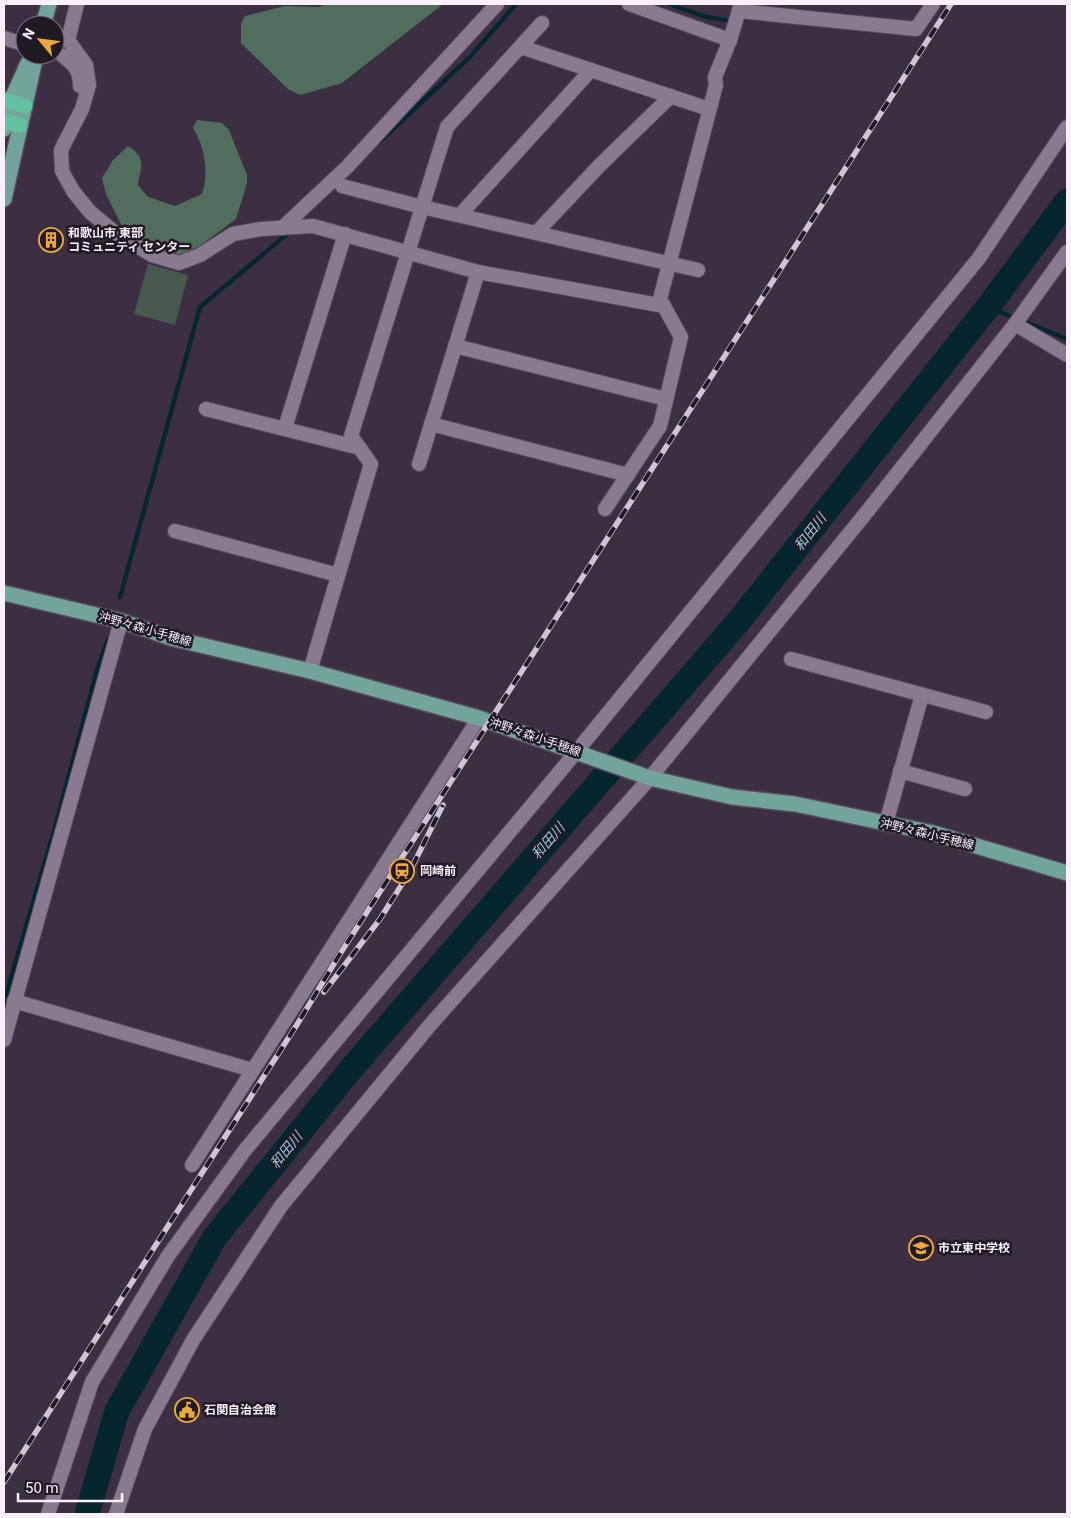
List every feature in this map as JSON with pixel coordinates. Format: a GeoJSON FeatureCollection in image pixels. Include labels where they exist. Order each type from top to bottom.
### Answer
{"type":"FeatureCollection","features":[{"type":"Feature","properties":{"kind":"main road"},"geometry":{"type":"LineString","coordinates":[[4,199],[8,124],[13,102],[26,65]]}},
{"type":"Feature","properties":{"kind":"main road","name":"沖野々森小手穂線"},"geometry":{"type":"LineString","coordinates":[[4,593],[121,621],[171,638],[310,671],[478,718],[580,752],[646,777],[732,797],[795,804],[886,823],[933,834],[1067,872]]}},
{"type":"Feature","properties":{"kind":"street"},"geometry":{"type":"LineString","coordinates":[[77,4],[68,40],[86,64],[89,75],[87,98],[61,150],[62,171],[66,180],[90,212],[114,232],[152,255],[179,263],[200,255],[233,234],[313,226],[478,272],[664,306]]}},
{"type":"Feature","properties":{"kind":"street"},"geometry":{"type":"LineString","coordinates":[[282,228],[348,166],[497,4]]}},
{"type":"Feature","properties":{"kind":"street"},"geometry":{"type":"LineString","coordinates":[[629,4],[730,40]]}},
{"type":"Feature","properties":{"kind":"street"},"geometry":{"type":"LineString","coordinates":[[605,509],[660,426],[681,337],[660,299],[716,85],[715,77],[730,40],[740,7],[916,29],[933,4]]}},
{"type":"Feature","properties":{"kind":"street"},"geometry":{"type":"LineString","coordinates":[[310,671],[372,464],[351,436],[447,128],[542,23]]}},
{"type":"Feature","properties":{"kind":"street"},"geometry":{"type":"LineString","coordinates":[[521,47],[710,109]]}},
{"type":"Feature","properties":{"kind":"street"},"geometry":{"type":"LineString","coordinates":[[65,58],[74,65],[80,75],[80,112]]}},
{"type":"Feature","properties":{"kind":"street"},"geometry":{"type":"LineString","coordinates":[[460,215],[591,70]]}},
{"type":"Feature","properties":{"kind":"street"},"geometry":{"type":"LineString","coordinates":[[536,233],[600,165],[671,96]]}},
{"type":"Feature","properties":{"kind":"street"},"geometry":{"type":"LineString","coordinates":[[48,1514],[92,1382],[168,1256],[244,1150],[580,752],[978,258],[1067,127]]}},
{"type":"Feature","properties":{"kind":"street"},"geometry":{"type":"LineString","coordinates":[[342,186],[422,207],[698,270]]}},
{"type":"Feature","properties":{"kind":"street"},"geometry":{"type":"LineString","coordinates":[[285,428],[345,234]]}},
{"type":"Feature","properties":{"kind":"street"},"geometry":{"type":"LineString","coordinates":[[116,1514],[145,1429],[193,1340],[281,1206],[430,1025],[646,777],[1015,324],[1067,252]]}},
{"type":"Feature","properties":{"kind":"street"},"geometry":{"type":"LineString","coordinates":[[419,464],[478,272]]}},
{"type":"Feature","properties":{"kind":"street"},"geometry":{"type":"LineString","coordinates":[[1015,324],[1067,355]]}},
{"type":"Feature","properties":{"kind":"street"},"geometry":{"type":"LineString","coordinates":[[455,346],[666,398]]}},
{"type":"Feature","properties":{"kind":"street"},"geometry":{"type":"LineString","coordinates":[[206,409],[360,448]]}},
{"type":"Feature","properties":{"kind":"street"},"geometry":{"type":"LineString","coordinates":[[431,424],[628,474]]}},
{"type":"Feature","properties":{"kind":"street"},"geometry":{"type":"LineString","coordinates":[[175,532],[338,575]]}},
{"type":"Feature","properties":{"kind":"street"},"geometry":{"type":"LineString","coordinates":[[4,1040],[121,621]]}},
{"type":"Feature","properties":{"kind":"street"},"geometry":{"type":"LineString","coordinates":[[790,659],[986,712]]}},
{"type":"Feature","properties":{"kind":"street"},"geometry":{"type":"LineString","coordinates":[[886,823],[922,695]]}},
{"type":"Feature","properties":{"kind":"street"},"geometry":{"type":"LineString","coordinates":[[192,1165],[478,718]]}},
{"type":"Feature","properties":{"kind":"street"},"geometry":{"type":"LineString","coordinates":[[900,771],[965,789]]}},
{"type":"Feature","properties":{"kind":"street"},"geometry":{"type":"LineString","coordinates":[[14,1001],[252,1070]]}},
{"type":"Feature","properties":{"kind":"green space"},"geometry":{"type":"Polygon","coordinates":[[[326,4],[443,4],[342,83],[300,95],[288,89],[241,43],[241,24],[245,16],[285,6],[319,7],[326,4]]]}},
{"type":"Feature","properties":{"kind":"green space"},"geometry":{"type":"Polygon","coordinates":[[[197,120],[222,123],[229,130],[247,175],[247,183],[236,219],[201,245],[182,255],[174,255],[124,230],[106,194],[102,178],[113,160],[128,146],[138,154],[140,159],[141,167],[138,185],[148,197],[175,206],[202,194],[205,178],[205,161],[193,128],[197,120]]]}},
{"type":"Feature","properties":{"kind":"green space"},"geometry":{"type":"Polygon","coordinates":[[[148,264],[188,275],[175,325],[134,314],[148,264]]]}},
{"type":"Feature","properties":{"kind":"waterway"},"geometry":{"type":"LineString","coordinates":[[380,141],[470,57],[516,4]]}},
{"type":"Feature","properties":{"kind":"waterway"},"geometry":{"type":"LineString","coordinates":[[669,4],[706,17],[740,22],[749,15]]}},
{"type":"Feature","properties":{"kind":"waterway","name":"和田川"},"geometry":{"type":"LineString","coordinates":[[87,1514],[117,1411],[215,1237],[351,1069],[738,622],[988,307],[1067,201]]}},
{"type":"Feature","properties":{"kind":"waterway"},"geometry":{"type":"LineString","coordinates":[[120,597],[200,307],[292,230]]}},
{"type":"Feature","properties":{"kind":"waterway"},"geometry":{"type":"LineString","coordinates":[[988,307],[1067,339]]}},
{"type":"Feature","properties":{"kind":"waterway"},"geometry":{"type":"LineString","coordinates":[[4,1002],[55,828],[97,670],[108,639]]}},
{"type":"Feature","properties":{"kind":"railway"},"geometry":{"type":"LineString","coordinates":[[4,1482],[298,1023],[338,957],[951,4]]}},
{"type":"Feature","properties":{"kind":"railway"},"geometry":{"type":"LineString","coordinates":[[324,992],[380,919],[409,873],[443,805]]}},
{"type":"Feature","properties":{"kind":"place","name":"和歌山市 東部 コミュニティ センター"},"geometry":{"type":"Point","coordinates":[51,240]}},
{"type":"Feature","properties":{"kind":"place","name":"岡崎前"},"geometry":{"type":"Point","coordinates":[402,871]}},
{"type":"Feature","properties":{"kind":"place","name":"市立東中学校"},"geometry":{"type":"Point","coordinates":[921,1248]}},
{"type":"Feature","properties":{"kind":"place","name":"石関自治会館"},"geometry":{"type":"Point","coordinates":[187,1410]}}]}
